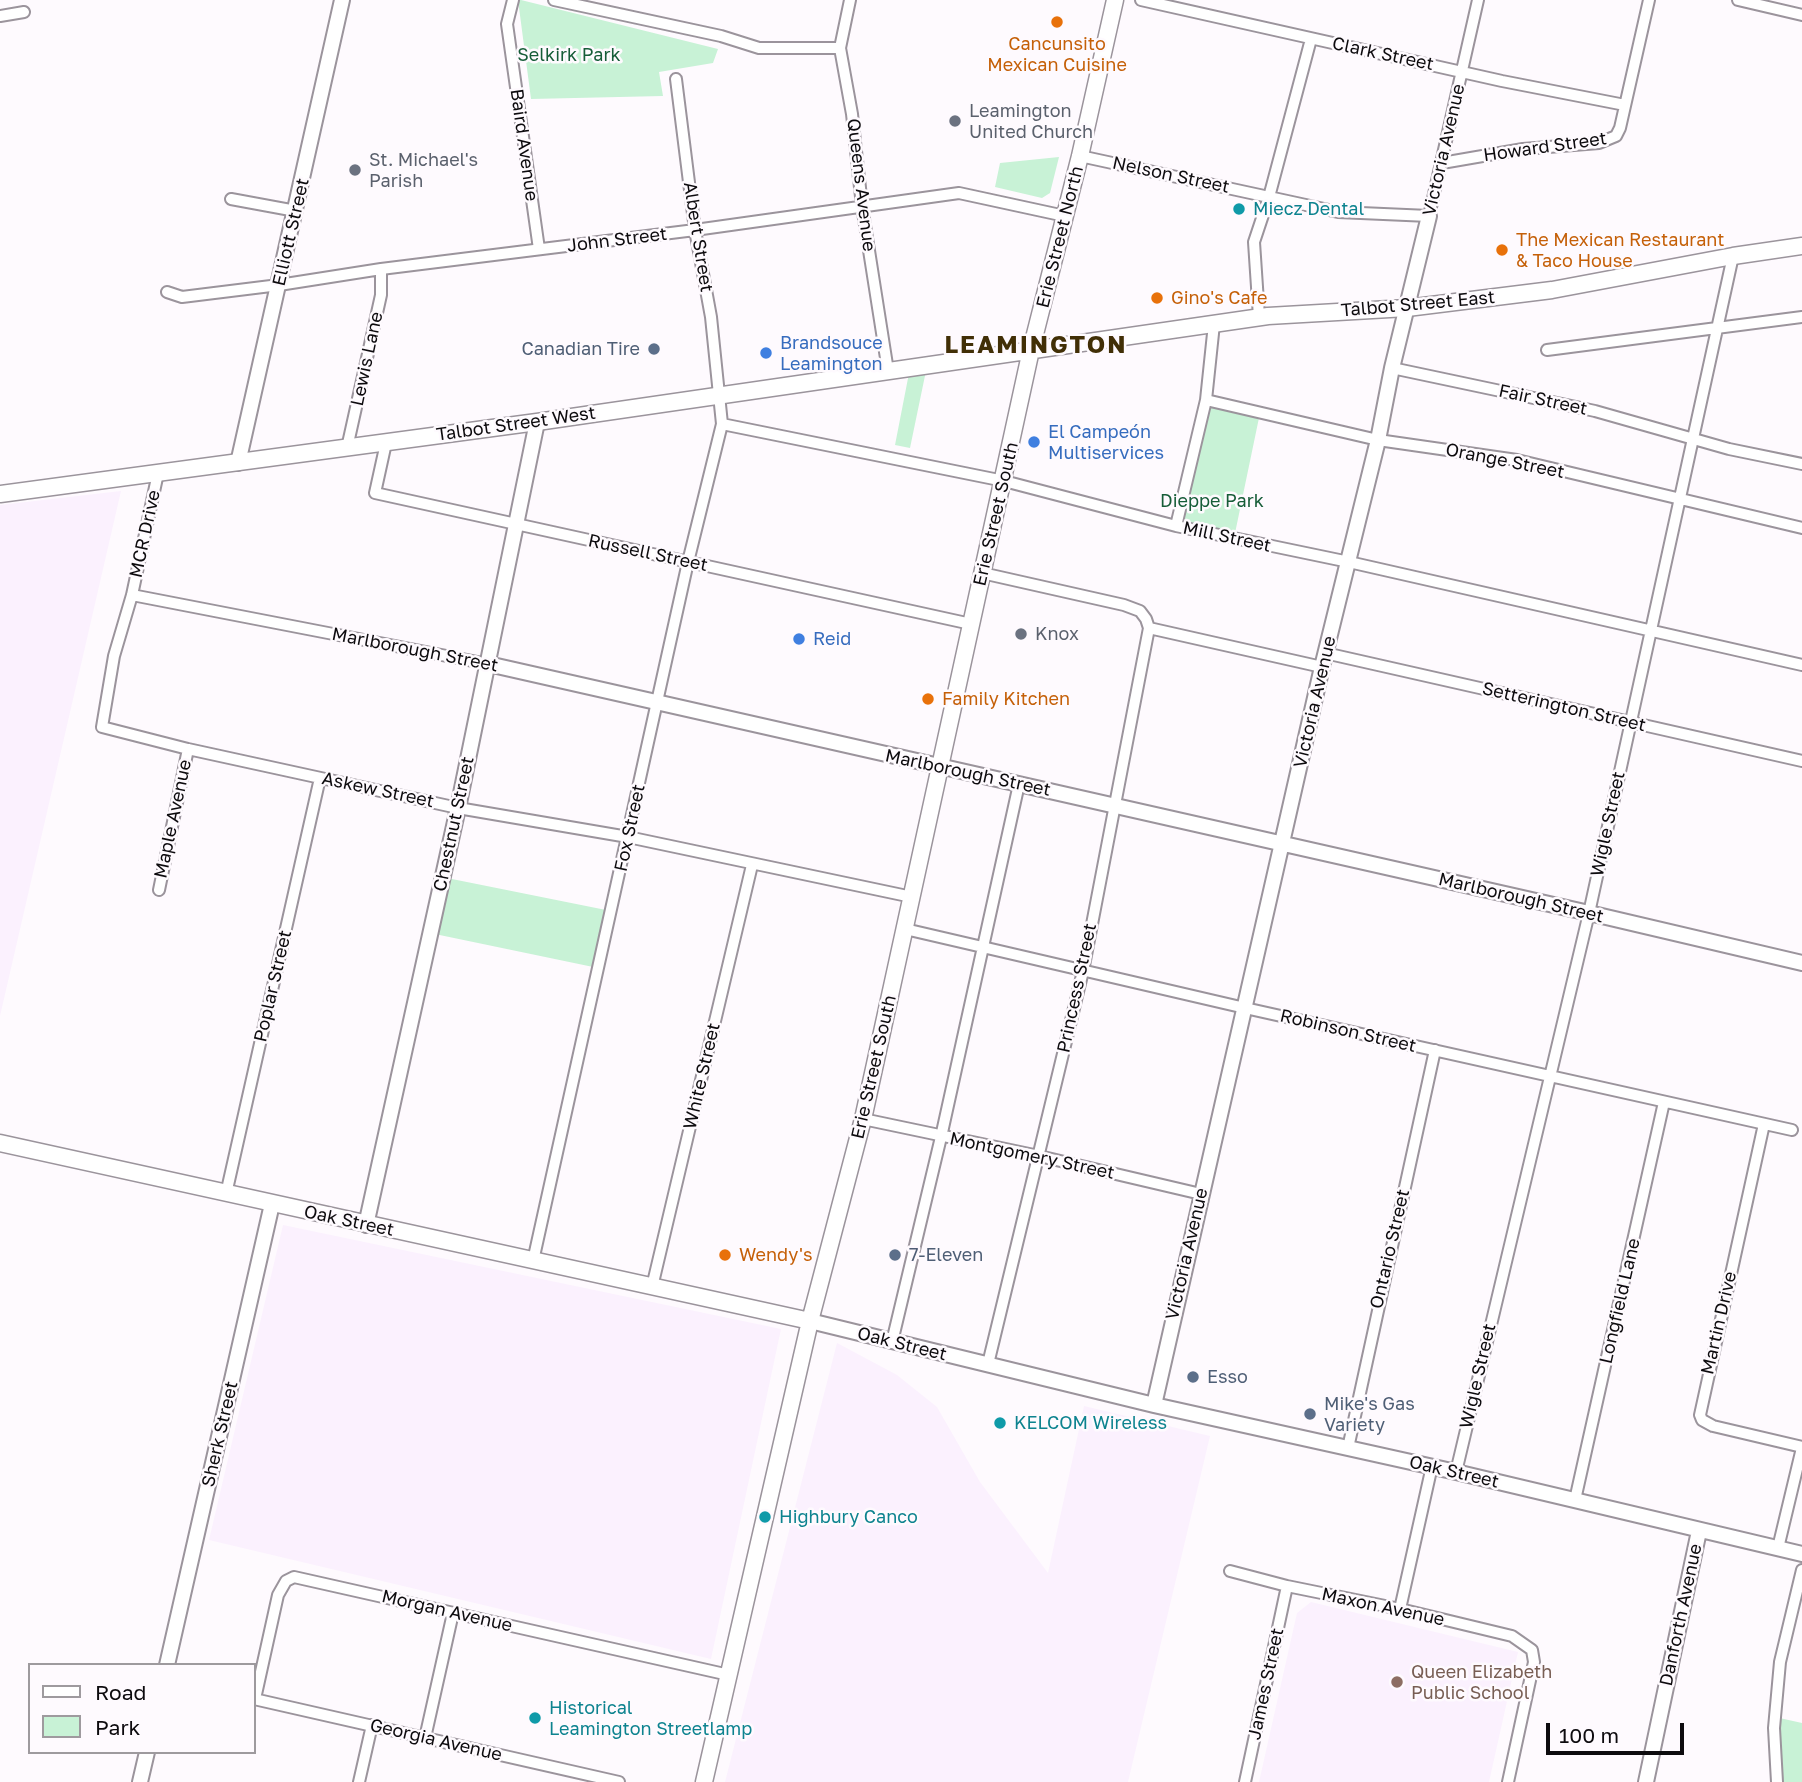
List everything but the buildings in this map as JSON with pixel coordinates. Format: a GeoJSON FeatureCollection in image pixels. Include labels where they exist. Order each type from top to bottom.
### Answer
{"type":"FeatureCollection","features":[{"type":"Feature","properties":{"kind":"main road","name":"Erie Street North"},"geometry":{"type":"LineString","coordinates":[[1031,350],[1080,156],[1115,0]]}},
{"type":"Feature","properties":{"kind":"main road","name":"Talbot Street East"},"geometry":{"type":"LineString","coordinates":[[1031,350],[1259,317],[1407,308],[1552,290],[1733,256],[1802,246]]}},
{"type":"Feature","properties":{"kind":"main road","name":"Talbot Street West"},"geometry":{"type":"LineString","coordinates":[[0,494],[537,422],[1031,350]]}},
{"type":"Feature","properties":{"kind":"main road","name":"Erie Street South"},"geometry":{"type":"LineString","coordinates":[[704,1782],[810,1321],[863,1119],[1031,350]]}},
{"type":"Feature","properties":{"kind":"main road","name":"Oak Street"},"geometry":{"type":"LineString","coordinates":[[0,1143],[810,1321]]}},
{"type":"Feature","properties":{"kind":"street","name":"Elliott Street"},"geometry":{"type":"LineString","coordinates":[[238,463],[342,0]]}},
{"type":"Feature","properties":{"kind":"street","name":"Baird Avenue"},"geometry":{"type":"LineString","coordinates":[[513,0],[507,23],[539,249]]}},
{"type":"Feature","properties":{"kind":"street"},"geometry":{"type":"LineString","coordinates":[[554,0],[721,36],[758,48],[840,48]]}},
{"type":"Feature","properties":{"kind":"street","name":"Queens Avenue"},"geometry":{"type":"LineString","coordinates":[[850,0],[840,48],[852,114],[862,206],[888,371]]}},
{"type":"Feature","properties":{"kind":"street","name":"Clark Street"},"geometry":{"type":"LineString","coordinates":[[1142,0],[1311,39],[1625,105]]}},
{"type":"Feature","properties":{"kind":"street","name":"Victoria Avenue"},"geometry":{"type":"LineString","coordinates":[[1154,1405],[1323,660],[1378,440],[1392,368],[1478,0]]}},
{"type":"Feature","properties":{"kind":"street"},"geometry":{"type":"LineString","coordinates":[[1625,105],[1649,0]]}},
{"type":"Feature","properties":{"kind":"street"},"geometry":{"type":"LineString","coordinates":[[1738,0],[1802,15]]}},
{"type":"Feature","properties":{"kind":"street"},"geometry":{"type":"LineString","coordinates":[[0,16],[24,12]]}},
{"type":"Feature","properties":{"kind":"street"},"geometry":{"type":"LineString","coordinates":[[1259,317],[1254,242],[1269,197],[1311,39]]}},
{"type":"Feature","properties":{"kind":"street","name":"Albert Street"},"geometry":{"type":"LineString","coordinates":[[676,79],[695,230],[711,317],[719,395]]}},
{"type":"Feature","properties":{"kind":"street","name":"Howard Street"},"geometry":{"type":"LineString","coordinates":[[1442,163],[1523,149],[1609,140],[1616,136],[1620,128],[1625,105]]}},
{"type":"Feature","properties":{"kind":"street","name":"Nelson Street"},"geometry":{"type":"LineString","coordinates":[[1080,156],[1338,212],[1429,216]]}},
{"type":"Feature","properties":{"kind":"street","name":"John Street"},"geometry":{"type":"LineString","coordinates":[[167,292],[182,297],[279,285],[381,269],[695,230],[959,193],[1065,216]]}},
{"type":"Feature","properties":{"kind":"street"},"geometry":{"type":"LineString","coordinates":[[231,199],[296,211]]}},
{"type":"Feature","properties":{"kind":"street","name":"Wigle Street"},"geometry":{"type":"LineString","coordinates":[[1456,1472],[1589,912],[1733,256]]}},
{"type":"Feature","properties":{"kind":"street","name":"Lewis Lane"},"geometry":{"type":"LineString","coordinates":[[348,448],[381,295],[381,269]]}},
{"type":"Feature","properties":{"kind":"street"},"geometry":{"type":"LineString","coordinates":[[1547,350],[1802,317]]}},
{"type":"Feature","properties":{"kind":"street"},"geometry":{"type":"LineString","coordinates":[[1176,526],[1206,400],[1214,324]]}},
{"type":"Feature","properties":{"kind":"street","name":"Fair Street"},"geometry":{"type":"LineString","coordinates":[[1392,368],[1595,411],[1729,449],[1802,464]]}},
{"type":"Feature","properties":{"kind":"street","name":"Fox Street"},"geometry":{"type":"LineString","coordinates":[[533,1261],[688,562],[722,424],[719,395]]}},
{"type":"Feature","properties":{"kind":"street","name":"Orange Street"},"geometry":{"type":"LineString","coordinates":[[1206,400],[1378,440],[1517,460],[1802,528]]}},
{"type":"Feature","properties":{"kind":"street","name":"Chestnut Street"},"geometry":{"type":"LineString","coordinates":[[366,1224],[458,808],[537,422]]}},
{"type":"Feature","properties":{"kind":"street","name":"Mill Street"},"geometry":{"type":"LineString","coordinates":[[722,424],[1004,481],[1176,526],[1802,664]]}},
{"type":"Feature","properties":{"kind":"street","name":"Russell Street"},"geometry":{"type":"LineString","coordinates":[[386,443],[375,493],[971,625]]}},
{"type":"Feature","properties":{"kind":"street","name":"MCR Drive"},"geometry":{"type":"LineString","coordinates":[[132,595],[158,473]]}},
{"type":"Feature","properties":{"kind":"street"},"geometry":{"type":"LineString","coordinates":[[982,573],[1086,595],[1140,611],[1149,628]]}},
{"type":"Feature","properties":{"kind":"street","name":"Marlborough Street"},"geometry":{"type":"LineString","coordinates":[[132,595],[488,664],[1589,912],[1802,963]]}},
{"type":"Feature","properties":{"kind":"street","name":"Askew Street"},"geometry":{"type":"LineString","coordinates":[[132,595],[114,656],[102,727],[458,808],[628,837],[912,897]]}},
{"type":"Feature","properties":{"kind":"street","name":"Setterington Street"},"geometry":{"type":"LineString","coordinates":[[1149,628],[1630,722],[1802,761]]}},
{"type":"Feature","properties":{"kind":"street","name":"Princess Street"},"geometry":{"type":"LineString","coordinates":[[988,1364],[1083,971],[1149,628]]}},
{"type":"Feature","properties":{"kind":"street","name":"Maple Avenue"},"geometry":{"type":"LineString","coordinates":[[159,890],[188,748]]}},
{"type":"Feature","properties":{"kind":"street","name":"Poplar Street"},"geometry":{"type":"LineString","coordinates":[[226,1194],[320,778]]}},
{"type":"Feature","properties":{"kind":"street"},"geometry":{"type":"LineString","coordinates":[[892,1342],[941,1137],[1019,784]]}},
{"type":"Feature","properties":{"kind":"street","name":"White Street"},"geometry":{"type":"LineString","coordinates":[[652,1287],[752,865]]}},
{"type":"Feature","properties":{"kind":"street","name":"Robinson Street"},"geometry":{"type":"LineString","coordinates":[[905,929],[1792,1130]]}},
{"type":"Feature","properties":{"kind":"street","name":"Ontario Street"},"geometry":{"type":"LineString","coordinates":[[1348,1448],[1435,1051]]}},
{"type":"Feature","properties":{"kind":"street","name":"Longfield Lane"},"geometry":{"type":"LineString","coordinates":[[1575,1500],[1664,1102]]}},
{"type":"Feature","properties":{"kind":"street","name":"Montgomery Street"},"geometry":{"type":"LineString","coordinates":[[863,1119],[1040,1156],[1200,1194]]}},
{"type":"Feature","properties":{"kind":"street","name":"Martin Drive"},"geometry":{"type":"LineString","coordinates":[[1764,1124],[1700,1415],[1702,1420],[1713,1426],[1802,1447]]}},
{"type":"Feature","properties":{"kind":"street","name":"Sherk Street"},"geometry":{"type":"LineString","coordinates":[[167,1663],[272,1204]]}},
{"type":"Feature","properties":{"kind":"street","name":"Oak Street"},"geometry":{"type":"LineString","coordinates":[[810,1321],[1154,1405],[1432,1466],[1802,1554]]}},
{"type":"Feature","properties":{"kind":"street"},"geometry":{"type":"LineString","coordinates":[[1778,1548],[1802,1447]]}},
{"type":"Feature","properties":{"kind":"street"},"geometry":{"type":"LineString","coordinates":[[1400,1609],[1432,1466]]}},
{"type":"Feature","properties":{"kind":"street","name":"Danforth Avenue"},"geometry":{"type":"LineString","coordinates":[[1646,1782],[1699,1531]]}},
{"type":"Feature","properties":{"kind":"street"},"geometry":{"type":"LineString","coordinates":[[1777,1782],[1774,1728],[1780,1662],[1802,1570]]}},
{"type":"Feature","properties":{"kind":"street","name":"Maxon Avenue"},"geometry":{"type":"LineString","coordinates":[[1230,1571],[1512,1636],[1532,1650],[1534,1662],[1508,1782]]}},
{"type":"Feature","properties":{"kind":"street","name":"Morgan Avenue"},"geometry":{"type":"LineString","coordinates":[[256,1694],[278,1595],[286,1581],[295,1577],[729,1675]]}},
{"type":"Feature","properties":{"kind":"street","name":"James Street"},"geometry":{"type":"LineString","coordinates":[[1245,1782],[1287,1586]]}},
{"type":"Feature","properties":{"kind":"street"},"geometry":{"type":"LineString","coordinates":[[425,1738],[453,1613]]}},
{"type":"Feature","properties":{"kind":"street","name":"Georgia Avenue"},"geometry":{"type":"LineString","coordinates":[[256,1699],[619,1782]]}},
{"type":"Feature","properties":{"kind":"street"},"geometry":{"type":"LineString","coordinates":[[359,1782],[372,1725]]}},
{"type":"Feature","properties":{"kind":"street"},"geometry":{"type":"LineString","coordinates":[[140,1782],[147,1754]]}},
{"type":"Feature","properties":{"kind":"shaded area"},"geometry":{"type":"Polygon","coordinates":[[[121,491],[0,1016],[0,505],[121,491]]]}},
{"type":"Feature","properties":{"kind":"shaded area","name":"Highbury Canco"},"geometry":{"type":"Polygon","coordinates":[[[283,1225],[781,1329],[711,1659],[209,1540],[283,1225]]]}},
{"type":"Feature","properties":{"kind":"shaded area","name":"Highbury Canco"},"geometry":{"type":"Polygon","coordinates":[[[837,1343],[897,1375],[937,1407],[980,1482],[1048,1573],[1084,1406],[1210,1436],[1128,1782],[725,1782],[837,1343]]]}},
{"type":"Feature","properties":{"kind":"shaded area","name":"Queen Elizabeth Public School"},"geometry":{"type":"Polygon","coordinates":[[[1311,1602],[1518,1652],[1489,1782],[1259,1782],[1297,1613],[1311,1602]]]}},
{"type":"Feature","properties":{"kind":"green space","name":"Selkirk Park"},"geometry":{"type":"Polygon","coordinates":[[[518,0],[718,49],[713,63],[659,72],[663,96],[531,99],[518,0]]]}},
{"type":"Feature","properties":{"kind":"green space"},"geometry":{"type":"Polygon","coordinates":[[[1059,157],[1050,193],[1042,198],[995,187],[1000,163],[1059,157]]]}},
{"type":"Feature","properties":{"kind":"green space"},"geometry":{"type":"Polygon","coordinates":[[[927,366],[910,448],[895,445],[910,368],[927,366]]]}},
{"type":"Feature","properties":{"kind":"green space","name":"Dieppe Park"},"geometry":{"type":"Polygon","coordinates":[[[1206,400],[1260,413],[1234,538],[1176,526],[1206,400]]]}},
{"type":"Feature","properties":{"kind":"green space"},"geometry":{"type":"Polygon","coordinates":[[[442,877],[611,911],[598,968],[430,933],[442,877]]]}},
{"type":"Feature","properties":{"kind":"green space"},"geometry":{"type":"Polygon","coordinates":[[[1775,1717],[1802,1723],[1802,1782],[1777,1782],[1775,1717]]]}},
{"type":"Feature","properties":{"kind":"place","name":"Cancunsito Mexican Cuisine"},"geometry":{"type":"Point","coordinates":[1057,22]}},
{"type":"Feature","properties":{"kind":"place","name":"Leamington United Church"},"geometry":{"type":"Point","coordinates":[955,121]}},
{"type":"Feature","properties":{"kind":"place","name":"St. Michael's Parish"},"geometry":{"type":"Point","coordinates":[355,170]}},
{"type":"Feature","properties":{"kind":"place","name":"Miecz Dental"},"geometry":{"type":"Point","coordinates":[1239,209]}},
{"type":"Feature","properties":{"kind":"place","name":"The Mexican Restaurant & Taco House"},"geometry":{"type":"Point","coordinates":[1502,250]}},
{"type":"Feature","properties":{"kind":"place","name":"Gino's Cafe"},"geometry":{"type":"Point","coordinates":[1157,298]}},
{"type":"Feature","properties":{"kind":"place","name":"Canadian Tire"},"geometry":{"type":"Point","coordinates":[654,349]}},
{"type":"Feature","properties":{"kind":"place","name":"Brandsouce Leamington"},"geometry":{"type":"Point","coordinates":[766,353]}},
{"type":"Feature","properties":{"kind":"place","name":"El Campeón Multiservices"},"geometry":{"type":"Point","coordinates":[1034,442]}},
{"type":"Feature","properties":{"kind":"place","name":"Knox"},"geometry":{"type":"Point","coordinates":[1021,634]}},
{"type":"Feature","properties":{"kind":"place","name":"Reid"},"geometry":{"type":"Point","coordinates":[799,639]}},
{"type":"Feature","properties":{"kind":"place","name":"Family Kitchen"},"geometry":{"type":"Point","coordinates":[928,699]}},
{"type":"Feature","properties":{"kind":"place","name":"Wendy's"},"geometry":{"type":"Point","coordinates":[725,1255]}},
{"type":"Feature","properties":{"kind":"place","name":"7-Eleven"},"geometry":{"type":"Point","coordinates":[895,1255]}},
{"type":"Feature","properties":{"kind":"place","name":"Esso"},"geometry":{"type":"Point","coordinates":[1193,1377]}},
{"type":"Feature","properties":{"kind":"place","name":"Mike's Gas Variety"},"geometry":{"type":"Point","coordinates":[1310,1414]}},
{"type":"Feature","properties":{"kind":"place","name":"KELCOM Wireless"},"geometry":{"type":"Point","coordinates":[1000,1423]}},
{"type":"Feature","properties":{"kind":"place","name":"Highbury Canco"},"geometry":{"type":"Point","coordinates":[765,1517]}},
{"type":"Feature","properties":{"kind":"place","name":"Queen Elizabeth Public School"},"geometry":{"type":"Point","coordinates":[1397,1682]}},
{"type":"Feature","properties":{"kind":"place","name":"Historical Leamington Streetlamp"},"geometry":{"type":"Point","coordinates":[535,1718]}},
{"type":"Feature","properties":{"kind":"district","name":"LEAMINGTON"},"geometry":{"type":"Point","coordinates":[1036,345]}}]}
